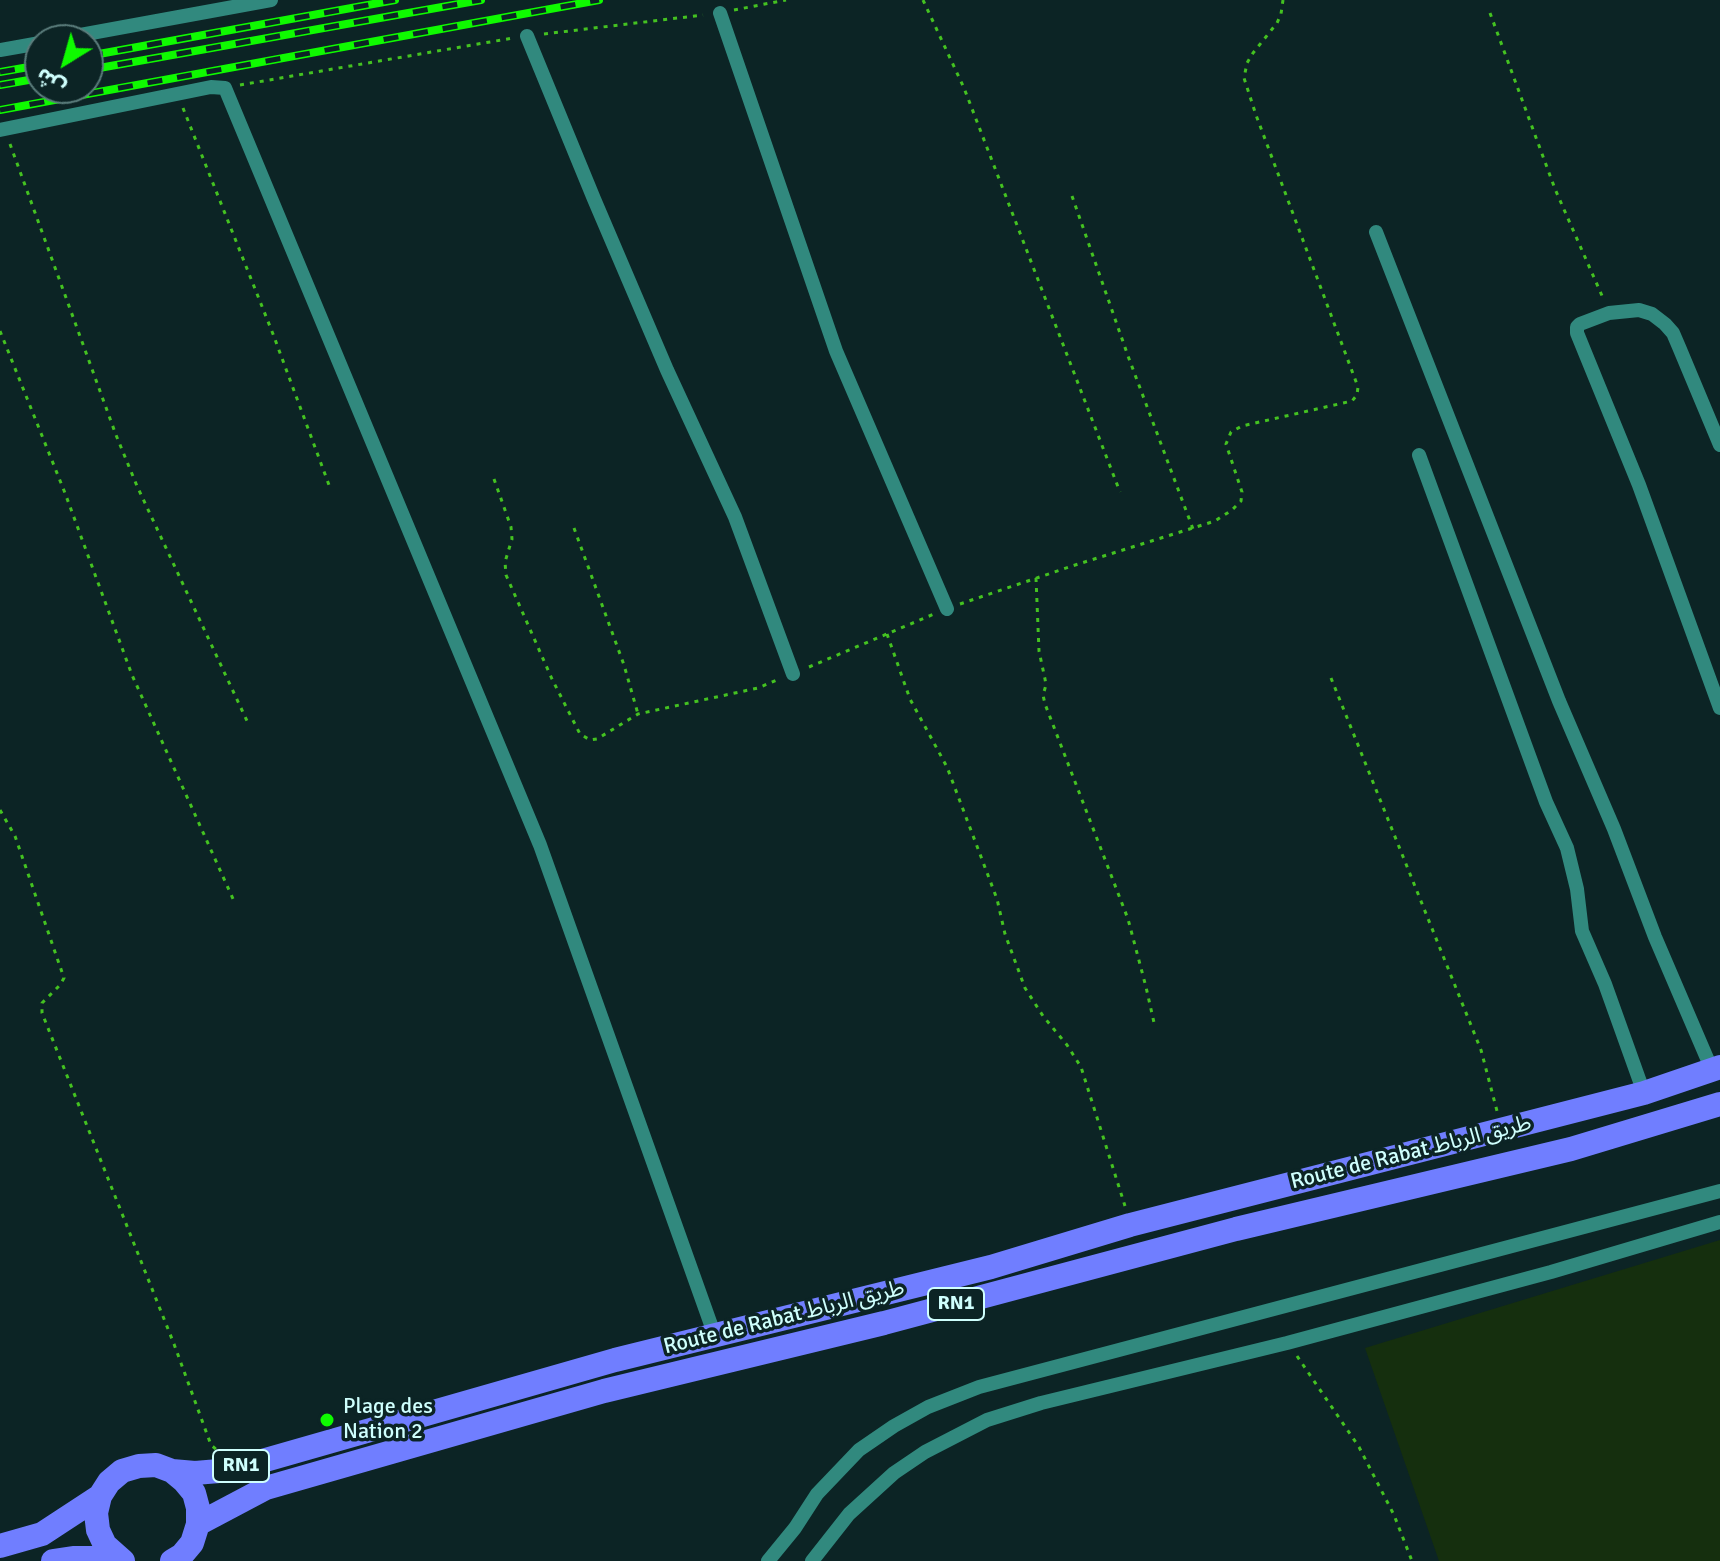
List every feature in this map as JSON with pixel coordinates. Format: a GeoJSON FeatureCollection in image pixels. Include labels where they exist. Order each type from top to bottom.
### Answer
{"type":"FeatureCollection","features":[{"type":"Feature","properties":{"kind":"highway","name":"Route de Rabat طريق الرباط"},"geometry":{"type":"LineString","coordinates":[[172,1471],[219,1471],[255,1463],[615,1360],[991,1267],[1130,1225],[1644,1093],[1716,1069]]}},
{"type":"Feature","properties":{"kind":"highway","name":"Route de Rabat طريق الرباط"},"geometry":{"type":"LineString","coordinates":[[196,1543],[266,1488],[604,1391],[884,1323],[1236,1229],[1571,1149],[1720,1104]]}},
{"type":"Feature","properties":{"kind":"highway","name":"RN1"},"geometry":{"type":"LineString","coordinates":[[0,1546],[42,1534],[100,1496],[109,1482],[122,1471],[156,1465],[172,1471],[184,1481],[194,1493],[198,1508],[196,1543],[172,1561]]}},
{"type":"Feature","properties":{"kind":"highway"},"geometry":{"type":"LineString","coordinates":[[100,1496],[96,1513],[98,1530],[105,1545],[120,1559]]}},
{"type":"Feature","properties":{"kind":"highway"},"geometry":{"type":"LineString","coordinates":[[53,1561],[73,1558],[120,1559]]}},
{"type":"Feature","properties":{"kind":"street"},"geometry":{"type":"LineString","coordinates":[[104,31],[271,0]]}},
{"type":"Feature","properties":{"kind":"street"},"geometry":{"type":"LineString","coordinates":[[720,13],[836,351],[947,609]]}},
{"type":"Feature","properties":{"kind":"street"},"geometry":{"type":"LineString","coordinates":[[527,36],[636,299],[735,517],[793,674]]}},
{"type":"Feature","properties":{"kind":"street"},"geometry":{"type":"LineString","coordinates":[[0,50],[24,46]]}},
{"type":"Feature","properties":{"kind":"street"},"geometry":{"type":"LineString","coordinates":[[2,130],[211,87],[225,88],[540,845],[715,1336]]}},
{"type":"Feature","properties":{"kind":"street"},"geometry":{"type":"LineString","coordinates":[[1376,232],[1559,701],[1614,829],[1655,937],[1716,1069]]}},
{"type":"Feature","properties":{"kind":"street"},"geometry":{"type":"LineString","coordinates":[[1720,445],[1673,333],[1652,314],[1639,310],[1609,313],[1577,327],[1639,485],[1720,708]]}},
{"type":"Feature","properties":{"kind":"street"},"geometry":{"type":"LineString","coordinates":[[1419,455],[1546,802],[1567,848],[1577,889],[1582,931],[1605,984],[1644,1093]]}},
{"type":"Feature","properties":{"kind":"street"},"geometry":{"type":"LineString","coordinates":[[768,1561],[817,1494],[859,1450],[928,1407],[979,1387],[1720,1191]]}},
{"type":"Feature","properties":{"kind":"street"},"geometry":{"type":"LineString","coordinates":[[812,1561],[849,1514],[894,1473],[925,1452],[987,1420],[1041,1403],[1287,1343],[1551,1272],[1720,1222]]}},
{"type":"Feature","properties":{"kind":"path"},"geometry":{"type":"LineString","coordinates":[[225,88],[527,36],[720,13],[786,0]]}},
{"type":"Feature","properties":{"kind":"path"},"geometry":{"type":"LineString","coordinates":[[923,0],[964,88],[1120,492]]}},
{"type":"Feature","properties":{"kind":"path"},"geometry":{"type":"LineString","coordinates":[[494,479],[511,527],[506,575],[580,734],[590,740],[597,739],[638,714],[758,688],[947,609],[1215,521],[1241,501],[1242,492],[1226,444],[1231,432],[1242,426],[1352,401],[1357,395],[1358,387],[1244,78],[1253,53],[1277,23],[1283,0]]}},
{"type":"Feature","properties":{"kind":"path"},"geometry":{"type":"LineString","coordinates":[[1490,13],[1555,189],[1609,313]]}},
{"type":"Feature","properties":{"kind":"path"},"geometry":{"type":"LineString","coordinates":[[178,94],[329,485]]}},
{"type":"Feature","properties":{"kind":"path"},"geometry":{"type":"LineString","coordinates":[[2,130],[121,448],[248,723]]}},
{"type":"Feature","properties":{"kind":"path"},"geometry":{"type":"LineString","coordinates":[[1072,196],[1193,529]]}},
{"type":"Feature","properties":{"kind":"path"},"geometry":{"type":"LineString","coordinates":[[0,331],[65,493],[132,675],[234,901]]}},
{"type":"Feature","properties":{"kind":"path"},"geometry":{"type":"LineString","coordinates":[[574,528],[624,665],[638,714]]}},
{"type":"Feature","properties":{"kind":"path"},"geometry":{"type":"LineString","coordinates":[[1036,578],[1045,704],[1128,919],[1155,1027]]}},
{"type":"Feature","properties":{"kind":"path"},"geometry":{"type":"LineString","coordinates":[[887,634],[910,699],[943,759],[957,793],[997,899],[1005,934],[1025,988],[1081,1067],[1130,1225]]}},
{"type":"Feature","properties":{"kind":"path"},"geometry":{"type":"LineString","coordinates":[[1331,678],[1481,1050],[1502,1131]]}},
{"type":"Feature","properties":{"kind":"path"},"geometry":{"type":"LineString","coordinates":[[0,810],[15,836],[64,978],[42,1003],[42,1013],[211,1445],[224,1453]]}},
{"type":"Feature","properties":{"kind":"path"},"geometry":{"type":"LineString","coordinates":[[1287,1343],[1359,1447],[1394,1515],[1412,1561]]}},
{"type":"Feature","properties":{"kind":"green space"},"geometry":{"type":"Polygon","coordinates":[[[1720,1240],[1720,1561],[1439,1561],[1365,1348],[1720,1240]]]}},
{"type":"Feature","properties":{"kind":"railway"},"geometry":{"type":"LineString","coordinates":[[104,53],[395,0]]}},
{"type":"Feature","properties":{"kind":"railway"},"geometry":{"type":"LineString","coordinates":[[104,67],[481,0]]}},
{"type":"Feature","properties":{"kind":"railway"},"geometry":{"type":"LineString","coordinates":[[0,110],[599,0]]}},
{"type":"Feature","properties":{"kind":"railway"},"geometry":{"type":"LineString","coordinates":[[0,72],[24,68]]}},
{"type":"Feature","properties":{"kind":"railway"},"geometry":{"type":"LineString","coordinates":[[0,85],[24,81]]}},
{"type":"Feature","properties":{"kind":"place","name":"Plage des Nation 2"},"geometry":{"type":"Point","coordinates":[327,1420]}}]}
